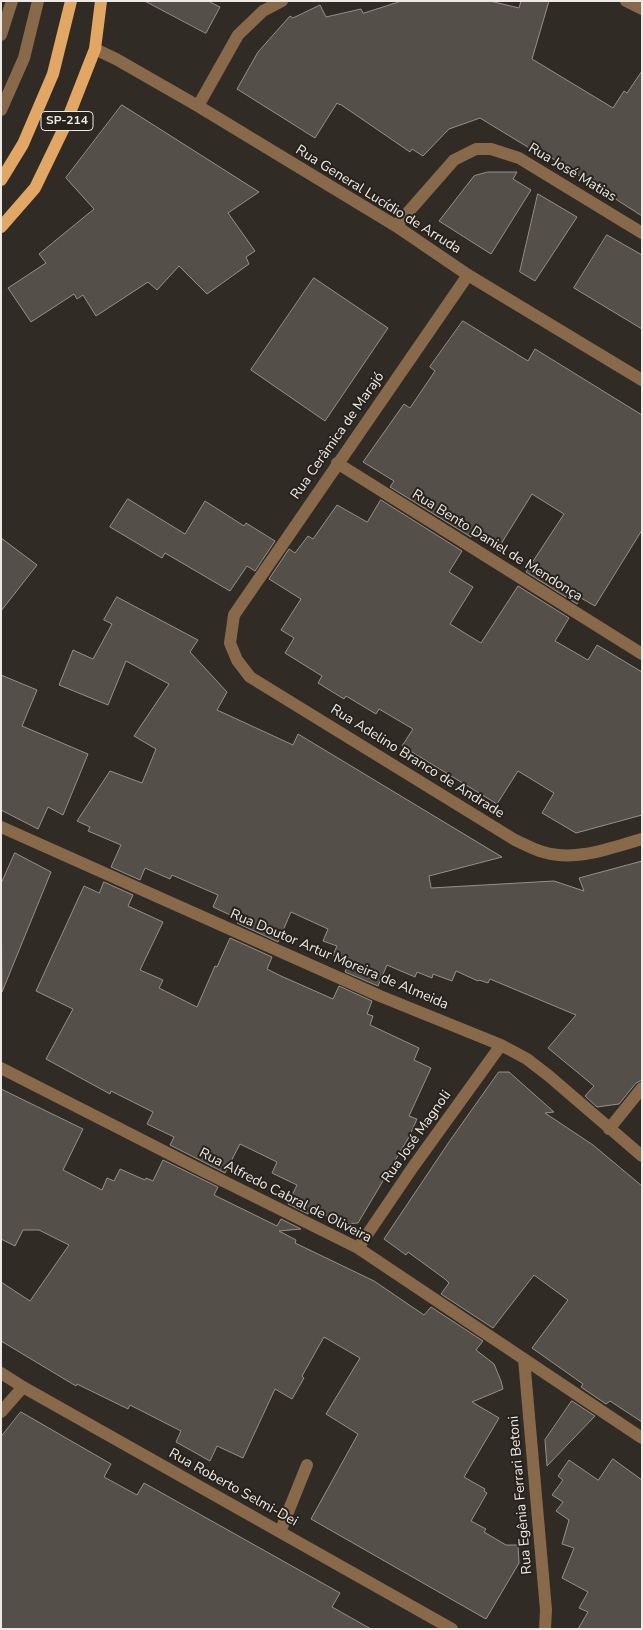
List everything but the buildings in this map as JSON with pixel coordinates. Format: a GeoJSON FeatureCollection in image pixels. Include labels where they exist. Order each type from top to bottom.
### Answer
{"type":"FeatureCollection","features":[{"type":"Feature","properties":{"kind":"main road"},"geometry":{"type":"LineString","coordinates":[[1,180],[23,144],[53,74],[71,1]]}},
{"type":"Feature","properties":{"kind":"main road","name":"SP-214"},"geometry":{"type":"LineString","coordinates":[[1,227],[35,188],[64,128],[95,49],[101,1]]}},
{"type":"Feature","properties":{"kind":"street"},"geometry":{"type":"LineString","coordinates":[[1,35],[12,1]]}},
{"type":"Feature","properties":{"kind":"street"},"geometry":{"type":"LineString","coordinates":[[1,110],[24,58],[38,1]]}},
{"type":"Feature","properties":{"kind":"street"},"geometry":{"type":"LineString","coordinates":[[198,106],[238,35],[262,11],[282,1]]}},
{"type":"Feature","properties":{"kind":"street"},"geometry":{"type":"LineString","coordinates":[[626,1],[642,9]]}},
{"type":"Feature","properties":{"kind":"street","name":"Rua General Lucídio de Arruda"},"geometry":{"type":"LineString","coordinates":[[95,49],[198,106],[396,226],[468,275],[642,380]]}},
{"type":"Feature","properties":{"kind":"street","name":"Rua José Matias"},"geometry":{"type":"LineString","coordinates":[[396,226],[454,160],[476,149],[491,148],[519,158],[642,233]]}},
{"type":"Feature","properties":{"kind":"street","name":"Rua Cerâmica de Marajó"},"geometry":{"type":"LineString","coordinates":[[234,615],[336,463],[468,275]]}},
{"type":"Feature","properties":{"kind":"street","name":"Rua Bento Daniel de Mendonça"},"geometry":{"type":"LineString","coordinates":[[336,463],[642,654]]}},
{"type":"Feature","properties":{"kind":"street","name":"Rua Adelino Branco de Andrade"},"geometry":{"type":"LineString","coordinates":[[234,615],[230,643],[237,660],[250,676],[515,840],[543,852],[565,855],[588,854],[642,839]]}},
{"type":"Feature","properties":{"kind":"street","name":"Rua Doutor Artur Moreira de Almeida"},"geometry":{"type":"LineString","coordinates":[[1,827],[380,996],[500,1044],[527,1059],[642,1156]]}},
{"type":"Feature","properties":{"kind":"street","name":"Rua José Magnoli"},"geometry":{"type":"LineString","coordinates":[[358,1248],[500,1044]]}},
{"type":"Feature","properties":{"kind":"street","name":"Rua Alfredo Cabral de Oliveira"},"geometry":{"type":"LineString","coordinates":[[1,1068],[358,1248],[642,1438]]}},
{"type":"Feature","properties":{"kind":"street"},"geometry":{"type":"LineString","coordinates":[[610,1129],[642,1088]]}},
{"type":"Feature","properties":{"kind":"street","name":"Rua Egênia Ferrari Betoni"},"geometry":{"type":"LineString","coordinates":[[524,1359],[546,1610],[545,1629]]}},
{"type":"Feature","properties":{"kind":"street","name":"Rua Roberto Selmi-Dei"},"geometry":{"type":"LineString","coordinates":[[1,1373],[452,1629]]}},
{"type":"Feature","properties":{"kind":"street"},"geometry":{"type":"LineString","coordinates":[[1,1412],[23,1387]]}},
{"type":"Feature","properties":{"kind":"street"},"geometry":{"type":"LineString","coordinates":[[280,1532],[307,1465]]}}]}
